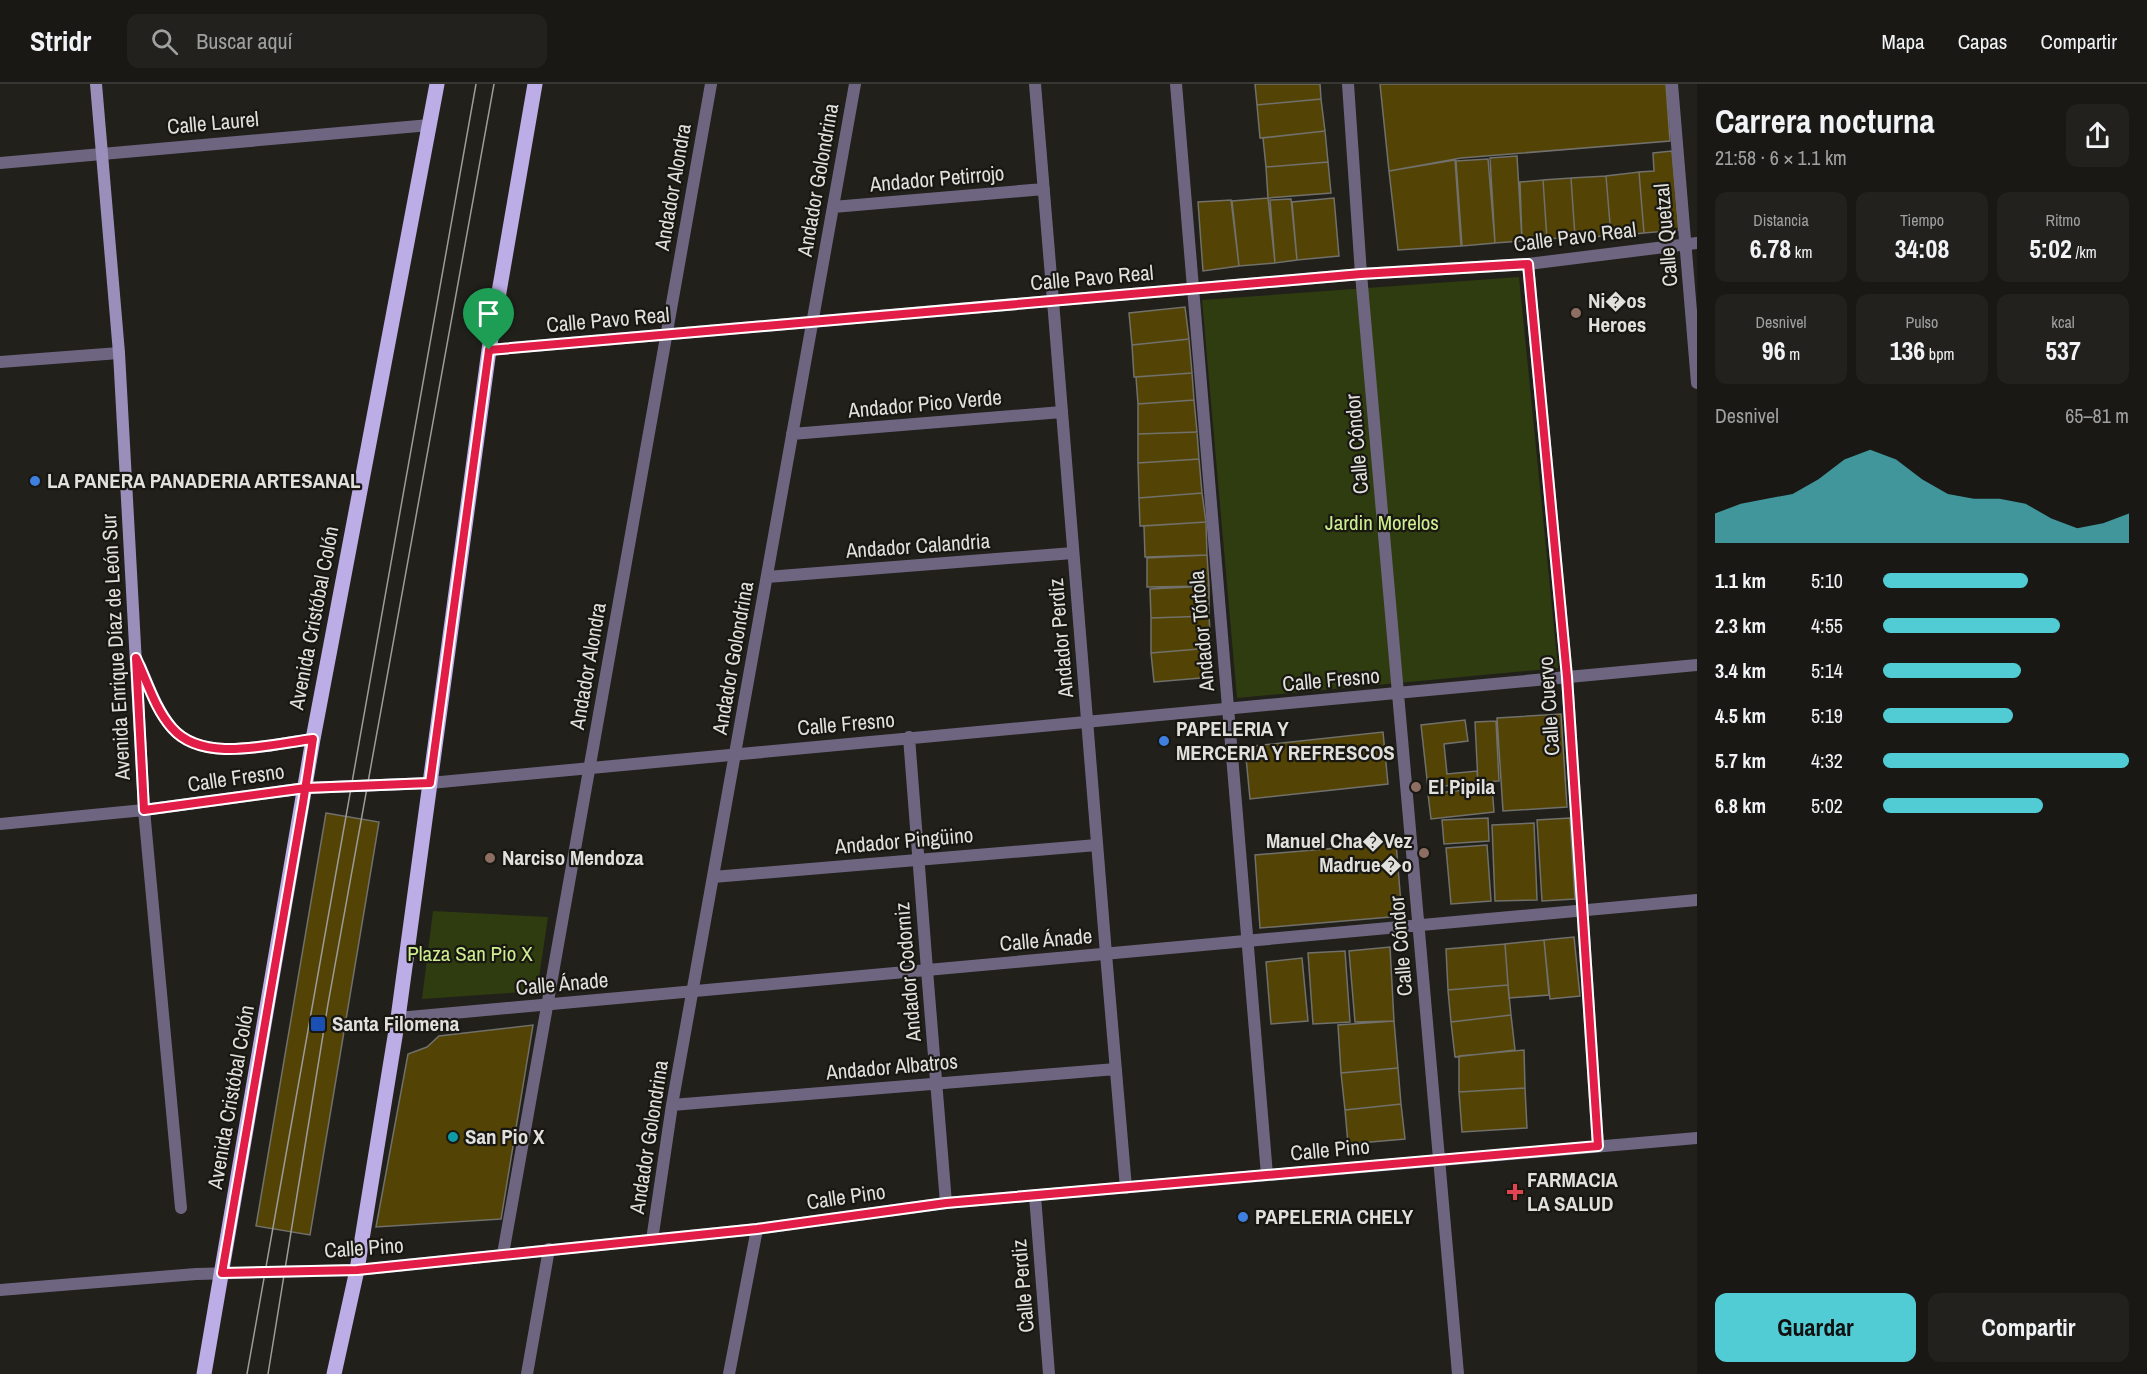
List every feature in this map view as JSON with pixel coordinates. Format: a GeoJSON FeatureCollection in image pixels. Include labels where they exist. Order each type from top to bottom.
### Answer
{"type":"FeatureCollection","features":[{"type":"Feature","properties":{"kind":"main road","name":"Avenida Enrique Díaz de León Sur"},"geometry":{"type":"LineString","coordinates":[[96,84],[119,353],[144,810]]}},
{"type":"Feature","properties":{"kind":"main road","name":"Avenida Cristóbal Colón"},"geometry":{"type":"LineString","coordinates":[[204,1374],[313,739],[437,84]]}},
{"type":"Feature","properties":{"kind":"main road"},"geometry":{"type":"LineString","coordinates":[[334,1374],[357,1270],[398,1018],[489,350],[535,84]]}},
{"type":"Feature","properties":{"kind":"main road"},"geometry":{"type":"LineString","coordinates":[[136,658],[160,711],[172,729],[190,744],[219,750],[313,739]]}},
{"type":"Feature","properties":{"kind":"main road","name":"Calle Fresno"},"geometry":{"type":"LineString","coordinates":[[144,810],[306,788],[430,783]]}},
{"type":"Feature","properties":{"kind":"street","name":"Andador Alondra"},"geometry":{"type":"LineString","coordinates":[[503,1254],[711,84]]}},
{"type":"Feature","properties":{"kind":"street","name":"Andador Golondrina"},"geometry":{"type":"LineString","coordinates":[[652,1239],[672,1105],[855,84]]}},
{"type":"Feature","properties":{"kind":"street","name":"Andador Perdiz"},"geometry":{"type":"LineString","coordinates":[[1035,84],[1126,1188]]}},
{"type":"Feature","properties":{"kind":"street","name":"Andador Tórtola"},"geometry":{"type":"LineString","coordinates":[[1176,84],[1267,1175]]}},
{"type":"Feature","properties":{"kind":"street","name":"Calle Cóndor"},"geometry":{"type":"LineString","coordinates":[[1348,84],[1361,274],[1400,694],[1458,1374]]}},
{"type":"Feature","properties":{"kind":"street","name":"Calle Quetzal"},"geometry":{"type":"LineString","coordinates":[[1672,84],[1692,243],[1697,382]]}},
{"type":"Feature","properties":{"kind":"street","name":"Calle Laurel"},"geometry":{"type":"LineString","coordinates":[[0,162],[430,124]]}},
{"type":"Feature","properties":{"kind":"street","name":"Andador Petirrojo"},"geometry":{"type":"LineString","coordinates":[[833,207],[1044,189]]}},
{"type":"Feature","properties":{"kind":"street","name":"Calle Pavo Real"},"geometry":{"type":"LineString","coordinates":[[489,350],[1361,274],[1528,264],[1692,243]]}},
{"type":"Feature","properties":{"kind":"street","name":"Calle Cuervo"},"geometry":{"type":"LineString","coordinates":[[1528,264],[1567,677],[1598,1146]]}},
{"type":"Feature","properties":{"kind":"street"},"geometry":{"type":"LineString","coordinates":[[0,362],[119,353]]}},
{"type":"Feature","properties":{"kind":"street","name":"Andador Pico Verde"},"geometry":{"type":"LineString","coordinates":[[792,434],[1062,412]]}},
{"type":"Feature","properties":{"kind":"street","name":"Andador Calandria"},"geometry":{"type":"LineString","coordinates":[[767,577],[1073,553]]}},
{"type":"Feature","properties":{"kind":"street","name":"Calle Fresno"},"geometry":{"type":"LineString","coordinates":[[430,783],[1697,665]]}},
{"type":"Feature","properties":{"kind":"street","name":"Andador Codorniz"},"geometry":{"type":"LineString","coordinates":[[909,737],[946,1203]]}},
{"type":"Feature","properties":{"kind":"street","name":"Calle Fresno"},"geometry":{"type":"LineString","coordinates":[[0,824],[144,810]]}},
{"type":"Feature","properties":{"kind":"street","name":"Avenida Enrique Díaz de León Sur"},"geometry":{"type":"LineString","coordinates":[[144,810],[181,1208]]}},
{"type":"Feature","properties":{"kind":"street","name":"Andador Pingüino"},"geometry":{"type":"LineString","coordinates":[[713,877],[1097,845]]}},
{"type":"Feature","properties":{"kind":"street","name":"Calle Ánade"},"geometry":{"type":"LineString","coordinates":[[398,1018],[1697,900]]}},
{"type":"Feature","properties":{"kind":"street","name":"Andador Albatros"},"geometry":{"type":"LineString","coordinates":[[672,1105],[1116,1069]]}},
{"type":"Feature","properties":{"kind":"street","name":"Calle Pino"},"geometry":{"type":"LineString","coordinates":[[0,1290],[222,1273],[357,1270],[757,1229],[946,1203],[1697,1138]]}},
{"type":"Feature","properties":{"kind":"street","name":"Calle Perdiz"},"geometry":{"type":"LineString","coordinates":[[1035,1196],[1049,1374]]}},
{"type":"Feature","properties":{"kind":"street"},"geometry":{"type":"LineString","coordinates":[[729,1374],[757,1229]]}},
{"type":"Feature","properties":{"kind":"street"},"geometry":{"type":"LineString","coordinates":[[527,1374],[549,1249]]}},
{"type":"Feature","properties":{"kind":"green space","name":"Jardin Morelos"},"geometry":{"type":"Polygon","coordinates":[[[1519,277],[1558,668],[1237,698],[1202,300],[1519,277]]]}},
{"type":"Feature","properties":{"kind":"green space","name":"Plaza San Pio X"},"geometry":{"type":"Polygon","coordinates":[[[433,911],[548,917],[537,991],[422,999],[433,911]]]}},
{"type":"Feature","properties":{"kind":"building"},"geometry":{"type":"Polygon","coordinates":[[[1255,84],[1320,84],[1321,99],[1257,105],[1255,84]]]}},
{"type":"Feature","properties":{"kind":"building"},"geometry":{"type":"Polygon","coordinates":[[[1380,84],[1666,84],[1670,141],[1461,158],[1389,171],[1380,84]]]}},
{"type":"Feature","properties":{"kind":"building"},"geometry":{"type":"Polygon","coordinates":[[[1321,99],[1325,131],[1260,138],[1257,105],[1321,99]]]}},
{"type":"Feature","properties":{"kind":"building"},"geometry":{"type":"Polygon","coordinates":[[[1325,131],[1328,162],[1266,167],[1263,138],[1325,131]]]}},
{"type":"Feature","properties":{"kind":"building"},"geometry":{"type":"Polygon","coordinates":[[[1672,151],[1679,230],[1644,233],[1639,172],[1654,171],[1653,153],[1672,151]]]}},
{"type":"Feature","properties":{"kind":"building"},"geometry":{"type":"Polygon","coordinates":[[[1517,156],[1522,241],[1495,243],[1490,158],[1517,156]]]}},
{"type":"Feature","properties":{"kind":"building"},"geometry":{"type":"Polygon","coordinates":[[[1488,159],[1495,243],[1462,246],[1456,161],[1488,159]]]}},
{"type":"Feature","properties":{"kind":"building"},"geometry":{"type":"Polygon","coordinates":[[[1455,160],[1461,246],[1398,250],[1389,171],[1455,160]]]}},
{"type":"Feature","properties":{"kind":"building"},"geometry":{"type":"Polygon","coordinates":[[[1328,162],[1331,193],[1268,198],[1266,167],[1328,162]]]}},
{"type":"Feature","properties":{"kind":"building"},"geometry":{"type":"Polygon","coordinates":[[[1639,172],[1644,233],[1611,236],[1606,176],[1639,172]]]}},
{"type":"Feature","properties":{"kind":"building"},"geometry":{"type":"Polygon","coordinates":[[[1606,176],[1611,236],[1575,237],[1571,178],[1606,176]]]}},
{"type":"Feature","properties":{"kind":"building"},"geometry":{"type":"Polygon","coordinates":[[[1571,178],[1575,237],[1547,239],[1543,180],[1571,178]]]}},
{"type":"Feature","properties":{"kind":"building"},"geometry":{"type":"Polygon","coordinates":[[[1543,180],[1547,240],[1522,241],[1520,182],[1543,180]]]}},
{"type":"Feature","properties":{"kind":"building"},"geometry":{"type":"Polygon","coordinates":[[[1268,198],[1275,263],[1239,266],[1232,201],[1268,198]]]}},
{"type":"Feature","properties":{"kind":"building"},"geometry":{"type":"Polygon","coordinates":[[[1334,198],[1339,256],[1297,260],[1292,202],[1334,198]]]}},
{"type":"Feature","properties":{"kind":"building"},"geometry":{"type":"Polygon","coordinates":[[[1291,199],[1297,260],[1275,263],[1270,200],[1291,199]]]}},
{"type":"Feature","properties":{"kind":"building"},"geometry":{"type":"Polygon","coordinates":[[[1231,200],[1239,266],[1203,271],[1198,202],[1231,200]]]}},
{"type":"Feature","properties":{"kind":"building"},"geometry":{"type":"Polygon","coordinates":[[[1185,307],[1189,339],[1132,345],[1129,313],[1185,307]]]}},
{"type":"Feature","properties":{"kind":"building"},"geometry":{"type":"Polygon","coordinates":[[[1189,339],[1192,373],[1134,377],[1132,345],[1189,339]]]}},
{"type":"Feature","properties":{"kind":"building"},"geometry":{"type":"Polygon","coordinates":[[[1192,373],[1194,400],[1138,404],[1136,377],[1192,373]]]}},
{"type":"Feature","properties":{"kind":"building"},"geometry":{"type":"Polygon","coordinates":[[[1194,400],[1197,432],[1138,434],[1138,404],[1194,400]]]}},
{"type":"Feature","properties":{"kind":"building"},"geometry":{"type":"Polygon","coordinates":[[[1197,432],[1199,459],[1138,463],[1138,434],[1197,432]]]}},
{"type":"Feature","properties":{"kind":"building"},"geometry":{"type":"Polygon","coordinates":[[[1199,459],[1202,493],[1139,498],[1138,463],[1199,459]]]}},
{"type":"Feature","properties":{"kind":"building"},"geometry":{"type":"Polygon","coordinates":[[[1202,493],[1206,522],[1140,526],[1139,498],[1202,493]]]}},
{"type":"Feature","properties":{"kind":"building"},"geometry":{"type":"Polygon","coordinates":[[[1206,522],[1207,555],[1145,557],[1144,526],[1206,522]]]}},
{"type":"Feature","properties":{"kind":"building"},"geometry":{"type":"Polygon","coordinates":[[[1207,555],[1209,586],[1147,587],[1147,558],[1207,555]]]}},
{"type":"Feature","properties":{"kind":"building"},"geometry":{"type":"Polygon","coordinates":[[[1209,586],[1209,616],[1151,618],[1150,589],[1209,586]]]}},
{"type":"Feature","properties":{"kind":"building"},"geometry":{"type":"Polygon","coordinates":[[[1209,616],[1211,648],[1151,653],[1151,618],[1209,616]]]}},
{"type":"Feature","properties":{"kind":"building"},"geometry":{"type":"Polygon","coordinates":[[[1211,648],[1213,677],[1154,682],[1151,653],[1211,648]]]}},
{"type":"Feature","properties":{"kind":"building"},"geometry":{"type":"Polygon","coordinates":[[[1561,714],[1567,807],[1503,811],[1497,718],[1561,714]]]}},
{"type":"Feature","properties":{"kind":"building"},"geometry":{"type":"Polygon","coordinates":[[[1465,720],[1468,741],[1444,744],[1447,774],[1477,771],[1478,782],[1428,788],[1421,725],[1465,720]]]}},
{"type":"Feature","properties":{"kind":"building"},"geometry":{"type":"Polygon","coordinates":[[[1496,721],[1499,781],[1478,782],[1475,722],[1496,721]]]}},
{"type":"Feature","properties":{"kind":"building"},"geometry":{"type":"Polygon","coordinates":[[[1383,732],[1388,784],[1250,799],[1245,747],[1383,732]]]}},
{"type":"Feature","properties":{"kind":"building"},"geometry":{"type":"Polygon","coordinates":[[[1492,787],[1494,812],[1431,819],[1428,794],[1492,787]]]}},
{"type":"Feature","properties":{"kind":"building","name":"Santa Filomena"},"geometry":{"type":"Polygon","coordinates":[[[326,813],[379,822],[310,1235],[256,1226],[326,813]]]}},
{"type":"Feature","properties":{"kind":"building"},"geometry":{"type":"Polygon","coordinates":[[[1488,818],[1489,841],[1444,844],[1442,820],[1488,818]]]}},
{"type":"Feature","properties":{"kind":"building"},"geometry":{"type":"Polygon","coordinates":[[[1570,818],[1575,899],[1542,901],[1537,820],[1570,818]]]}},
{"type":"Feature","properties":{"kind":"building"},"geometry":{"type":"Polygon","coordinates":[[[1534,823],[1537,900],[1495,901],[1492,825],[1534,823]]]}},
{"type":"Feature","properties":{"kind":"building"},"geometry":{"type":"Polygon","coordinates":[[[1396,843],[1402,916],[1260,928],[1255,855],[1396,843]]]}},
{"type":"Feature","properties":{"kind":"building"},"geometry":{"type":"Polygon","coordinates":[[[1487,845],[1491,901],[1451,904],[1446,848],[1487,845]]]}},
{"type":"Feature","properties":{"kind":"building"},"geometry":{"type":"Polygon","coordinates":[[[1574,937],[1580,996],[1550,999],[1544,940],[1574,937]]]}},
{"type":"Feature","properties":{"kind":"building"},"geometry":{"type":"Polygon","coordinates":[[[1544,940],[1549,995],[1509,998],[1505,944],[1544,940]]]}},
{"type":"Feature","properties":{"kind":"building"},"geometry":{"type":"Polygon","coordinates":[[[1505,944],[1508,985],[1448,990],[1446,949],[1505,944]]]}},
{"type":"Feature","properties":{"kind":"building"},"geometry":{"type":"Polygon","coordinates":[[[1390,947],[1394,1021],[1355,1022],[1349,951],[1390,947]]]}},
{"type":"Feature","properties":{"kind":"building"},"geometry":{"type":"Polygon","coordinates":[[[1345,951],[1350,1022],[1313,1024],[1308,953],[1345,951]]]}},
{"type":"Feature","properties":{"kind":"building"},"geometry":{"type":"Polygon","coordinates":[[[1302,958],[1308,1021],[1271,1024],[1266,962],[1302,958]]]}},
{"type":"Feature","properties":{"kind":"building"},"geometry":{"type":"Polygon","coordinates":[[[1508,985],[1511,1015],[1451,1022],[1448,990],[1508,985]]]}},
{"type":"Feature","properties":{"kind":"building"},"geometry":{"type":"Polygon","coordinates":[[[1511,1015],[1515,1050],[1455,1057],[1451,1022],[1511,1015]]]}},
{"type":"Feature","properties":{"kind":"building"},"geometry":{"type":"Polygon","coordinates":[[[1394,1021],[1398,1068],[1341,1073],[1338,1025],[1394,1021]]]}},
{"type":"Feature","properties":{"kind":"building","name":"San Pio X"},"geometry":{"type":"Polygon","coordinates":[[[533,1025],[501,1219],[376,1227],[408,1054],[427,1047],[439,1036],[533,1025]]]}},
{"type":"Feature","properties":{"kind":"building"},"geometry":{"type":"Polygon","coordinates":[[[1524,1050],[1525,1088],[1459,1092],[1459,1056],[1524,1050]]]}},
{"type":"Feature","properties":{"kind":"building"},"geometry":{"type":"Polygon","coordinates":[[[1398,1068],[1401,1104],[1345,1110],[1341,1073],[1398,1068]]]}},
{"type":"Feature","properties":{"kind":"building"},"geometry":{"type":"Polygon","coordinates":[[[1525,1088],[1527,1128],[1462,1132],[1459,1092],[1525,1088]]]}},
{"type":"Feature","properties":{"kind":"building"},"geometry":{"type":"Polygon","coordinates":[[[1401,1104],[1405,1139],[1348,1144],[1345,1110],[1401,1104]]]}},
{"type":"Feature","properties":{"kind":"tram line"},"geometry":{"type":"LineString","coordinates":[[247,1374],[476,84]]}},
{"type":"Feature","properties":{"kind":"tram line"},"geometry":{"type":"LineString","coordinates":[[268,1374],[328,1004],[494,84]]}},
{"type":"Feature","properties":{"kind":"place","name":"Ni�os Heroes"},"geometry":{"type":"Point","coordinates":[1576,313]}},
{"type":"Feature","properties":{"kind":"place","name":"LA PANERA PANADERIA ARTESANAL"},"geometry":{"type":"Point","coordinates":[35,481]}},
{"type":"Feature","properties":{"kind":"place","name":"PAPELERIA Y MERCERIA Y REFRESCOS"},"geometry":{"type":"Point","coordinates":[1164,741]}},
{"type":"Feature","properties":{"kind":"place","name":"El Pipila"},"geometry":{"type":"Point","coordinates":[1416,787]}},
{"type":"Feature","properties":{"kind":"place","name":"Manuel Cha�Vez Madrue�o"},"geometry":{"type":"Point","coordinates":[1424,853]}},
{"type":"Feature","properties":{"kind":"place","name":"Narciso Mendoza"},"geometry":{"type":"Point","coordinates":[490,858]}},
{"type":"Feature","properties":{"kind":"place","name":"Santa Filomena"},"geometry":{"type":"Point","coordinates":[318,1024]}},
{"type":"Feature","properties":{"kind":"place","name":"San Pio X"},"geometry":{"type":"Point","coordinates":[453,1137]}},
{"type":"Feature","properties":{"kind":"place","name":"FARMACIA LA SALUD"},"geometry":{"type":"Point","coordinates":[1515,1192]}},
{"type":"Feature","properties":{"kind":"place","name":"PAPELERIA CHELY"},"geometry":{"type":"Point","coordinates":[1243,1217]}},
{"type":"Feature","properties":{"kind":"route"},"geometry":{"type":"LineString","coordinates":[[489,350],[430,783],[306,788],[144,810],[136,658],[160,711],[172,729],[190,744],[219,750],[313,739],[306,788],[222,1273],[265,1270],[357,1270],[757,1229],[946,1203],[1598,1146],[1567,677],[1528,264],[1361,274],[489,350]]}}]}
